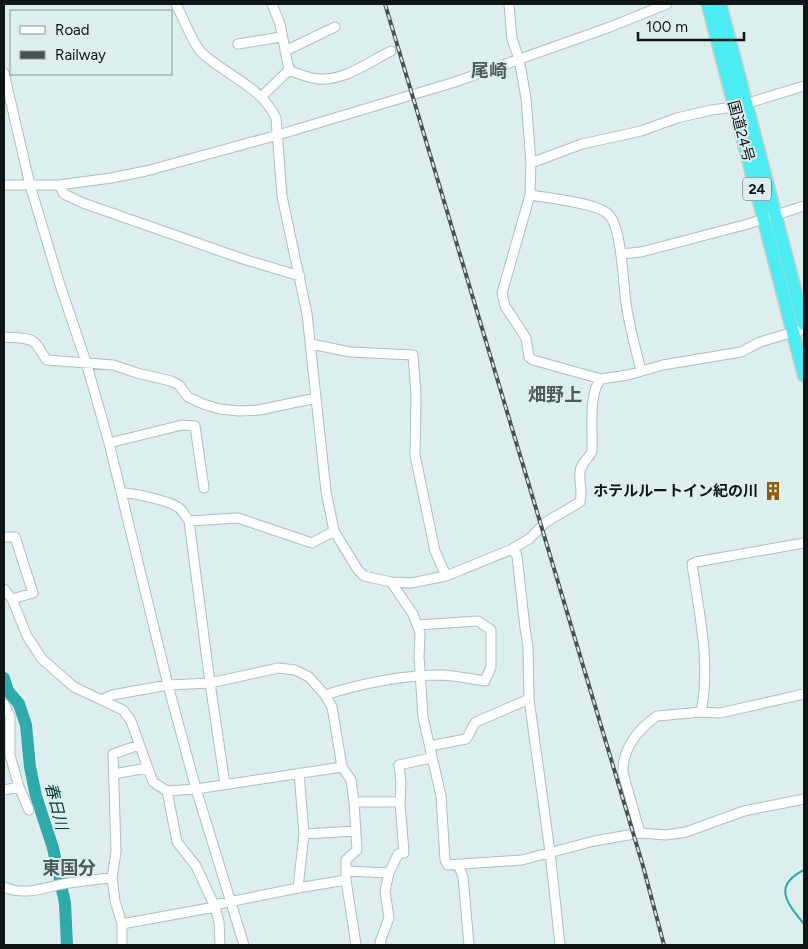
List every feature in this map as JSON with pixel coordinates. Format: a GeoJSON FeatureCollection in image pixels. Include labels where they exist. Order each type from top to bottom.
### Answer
{"type":"FeatureCollection","features":[{"type":"Feature","properties":{"kind":"highway","name":"国道24号"},"geometry":{"type":"LineString","coordinates":[[708,4],[741,105]]}},
{"type":"Feature","properties":{"kind":"highway","name":"国道24号"},"geometry":{"type":"LineString","coordinates":[[720,4],[741,105],[799,330],[804,375]]}},
{"type":"Feature","properties":{"kind":"highway","name":"国道24号"},"geometry":{"type":"LineString","coordinates":[[770,218],[804,324]]}},
{"type":"Feature","properties":{"kind":"street"},"geometry":{"type":"LineString","coordinates":[[176,4],[199,50],[262,96],[276,118],[282,196],[307,314],[326,491],[334,531],[358,570],[364,576],[391,582],[411,583],[446,576],[510,550],[529,539],[546,522],[580,502],[582,496],[581,466],[590,457],[592,451],[593,401],[597,382],[601,379]]}},
{"type":"Feature","properties":{"kind":"street"},"geometry":{"type":"LineString","coordinates":[[272,4],[280,24],[289,70]]}},
{"type":"Feature","properties":{"kind":"street"},"geometry":{"type":"LineString","coordinates":[[509,4],[512,40],[519,59],[526,98],[530,195],[502,293],[504,306],[526,338],[527,353],[533,360],[601,379],[628,375],[663,365],[741,352],[760,342],[799,330]]}},
{"type":"Feature","properties":{"kind":"street"},"geometry":{"type":"LineString","coordinates":[[4,185],[59,185],[111,178],[146,171],[278,135],[455,82],[667,4]]}},
{"type":"Feature","properties":{"kind":"street"},"geometry":{"type":"LineString","coordinates":[[285,51],[335,27]]}},
{"type":"Feature","properties":{"kind":"street"},"geometry":{"type":"LineString","coordinates":[[238,44],[282,37]]}},
{"type":"Feature","properties":{"kind":"street"},"geometry":{"type":"LineString","coordinates":[[289,70],[318,79],[332,78],[348,73],[391,51]]}},
{"type":"Feature","properties":{"kind":"street"},"geometry":{"type":"LineString","coordinates":[[262,96],[289,70]]}},
{"type":"Feature","properties":{"kind":"street"},"geometry":{"type":"LineString","coordinates":[[4,75],[30,185],[60,285],[86,362],[109,443],[168,685],[196,789],[244,945]]}},
{"type":"Feature","properties":{"kind":"street"},"geometry":{"type":"LineString","coordinates":[[530,163],[582,144],[641,131],[677,118],[741,105],[804,86]]}},
{"type":"Feature","properties":{"kind":"street"},"geometry":{"type":"LineString","coordinates":[[59,185],[64,194],[83,203],[243,259],[300,276]]}},
{"type":"Feature","properties":{"kind":"street"},"geometry":{"type":"LineString","coordinates":[[530,195],[597,208],[609,214],[615,226],[621,254],[626,305],[641,371]]}},
{"type":"Feature","properties":{"kind":"street"},"geometry":{"type":"LineString","coordinates":[[621,254],[641,252],[770,218],[804,206]]}},
{"type":"Feature","properties":{"kind":"street"},"geometry":{"type":"LineString","coordinates":[[4,337],[30,339],[36,343],[47,360],[113,364],[137,374],[171,381],[179,385],[188,397],[220,409],[239,411],[259,410],[316,398]]}},
{"type":"Feature","properties":{"kind":"street"},"geometry":{"type":"LineString","coordinates":[[311,344],[350,352],[412,355],[416,395],[414,455],[433,543],[446,576]]}},
{"type":"Feature","properties":{"kind":"street"},"geometry":{"type":"LineString","coordinates":[[109,443],[182,424],[195,426],[204,488]]}},
{"type":"Feature","properties":{"kind":"street"},"geometry":{"type":"LineString","coordinates":[[121,493],[136,494],[179,508],[188,521],[225,784]]}},
{"type":"Feature","properties":{"kind":"street"},"geometry":{"type":"LineString","coordinates":[[188,521],[238,518],[312,543],[334,531]]}},
{"type":"Feature","properties":{"kind":"street"},"geometry":{"type":"LineString","coordinates":[[4,537],[15,537],[33,593],[12,599]]}},
{"type":"Feature","properties":{"kind":"street"},"geometry":{"type":"LineString","coordinates":[[701,712],[705,694],[705,669],[703,639],[692,564],[804,543]]}},
{"type":"Feature","properties":{"kind":"street"},"geometry":{"type":"LineString","coordinates":[[510,550],[515,552],[517,556],[528,646],[529,699],[550,852],[560,945]]}},
{"type":"Feature","properties":{"kind":"street"},"geometry":{"type":"LineString","coordinates":[[391,582],[414,614],[420,633],[420,676],[423,717],[441,796],[445,860],[448,865],[522,860],[594,841],[640,833],[666,835],[686,832],[738,813],[804,799]]}},
{"type":"Feature","properties":{"kind":"street"},"geometry":{"type":"LineString","coordinates":[[4,589],[12,599],[27,636],[42,659],[74,687],[123,710],[132,721],[153,782],[167,791],[196,789],[342,767]]}},
{"type":"Feature","properties":{"kind":"street"},"geometry":{"type":"LineString","coordinates":[[325,695],[357,685],[420,676],[444,675],[485,681],[491,667],[491,630],[478,621],[417,625]]}},
{"type":"Feature","properties":{"kind":"street"},"geometry":{"type":"LineString","coordinates":[[103,699],[112,695],[168,685],[210,683],[278,668],[294,670],[309,677],[325,695],[332,707],[342,767],[351,780],[357,850],[346,860],[346,876],[356,945]]}},
{"type":"Feature","properties":{"kind":"street"},"geometry":{"type":"LineString","coordinates":[[640,833],[623,773],[623,763],[629,744],[652,720],[657,716],[701,712],[720,713],[804,694]]}},
{"type":"Feature","properties":{"kind":"street"},"geometry":{"type":"LineString","coordinates":[[430,746],[466,739],[476,722],[529,699]]}},
{"type":"Feature","properties":{"kind":"street"},"geometry":{"type":"LineString","coordinates":[[4,704],[10,716],[7,734],[7,756],[29,810]]}},
{"type":"Feature","properties":{"kind":"street"},"geometry":{"type":"LineString","coordinates":[[122,945],[122,924],[112,878],[116,852],[113,754],[139,745]]}},
{"type":"Feature","properties":{"kind":"street"},"geometry":{"type":"LineString","coordinates":[[381,945],[380,942],[389,918],[384,891],[389,873],[398,854],[404,853],[399,765],[431,758]]}},
{"type":"Feature","properties":{"kind":"street"},"geometry":{"type":"LineString","coordinates":[[114,774],[147,768]]}},
{"type":"Feature","properties":{"kind":"street"},"geometry":{"type":"LineString","coordinates":[[298,888],[304,834],[299,773]]}},
{"type":"Feature","properties":{"kind":"street"},"geometry":{"type":"LineString","coordinates":[[4,790],[19,787]]}},
{"type":"Feature","properties":{"kind":"street"},"geometry":{"type":"LineString","coordinates":[[167,791],[177,842],[196,866],[215,906],[219,922],[220,945]]}},
{"type":"Feature","properties":{"kind":"street"},"geometry":{"type":"LineString","coordinates":[[354,802],[400,802]]}},
{"type":"Feature","properties":{"kind":"street"},"geometry":{"type":"LineString","coordinates":[[304,834],[356,831]]}},
{"type":"Feature","properties":{"kind":"street"},"geometry":{"type":"LineString","coordinates":[[458,864],[463,877],[469,945]]}},
{"type":"Feature","properties":{"kind":"street"},"geometry":{"type":"LineString","coordinates":[[122,924],[215,906],[346,876],[389,873]]}},
{"type":"Feature","properties":{"kind":"street"},"geometry":{"type":"LineString","coordinates":[[4,887],[14,891],[30,891],[56,887],[66,883],[112,878]]}},
{"type":"Feature","properties":{"kind":"waterway","name":"春日川"},"geometry":{"type":"LineString","coordinates":[[4,678],[8,691],[19,704],[26,725],[30,767],[36,796],[53,848],[65,903],[67,945]]}},
{"type":"Feature","properties":{"kind":"waterway"},"geometry":{"type":"LineString","coordinates":[[804,870],[794,876],[788,882],[785,889],[788,902],[804,924]]}},
{"type":"Feature","properties":{"kind":"railway"},"geometry":{"type":"LineString","coordinates":[[385,4],[643,866],[664,945]]}},
{"type":"Feature","properties":{"kind":"place","name":"ホテルルートイン紀の川"},"geometry":{"type":"Point","coordinates":[773,491]}},
{"type":"Feature","properties":{"kind":"district","name":"尾崎"},"geometry":{"type":"Point","coordinates":[489,71]}},
{"type":"Feature","properties":{"kind":"district","name":"畑野上"},"geometry":{"type":"Point","coordinates":[555,395]}},
{"type":"Feature","properties":{"kind":"district","name":"東国分"},"geometry":{"type":"Point","coordinates":[69,868]}}]}
